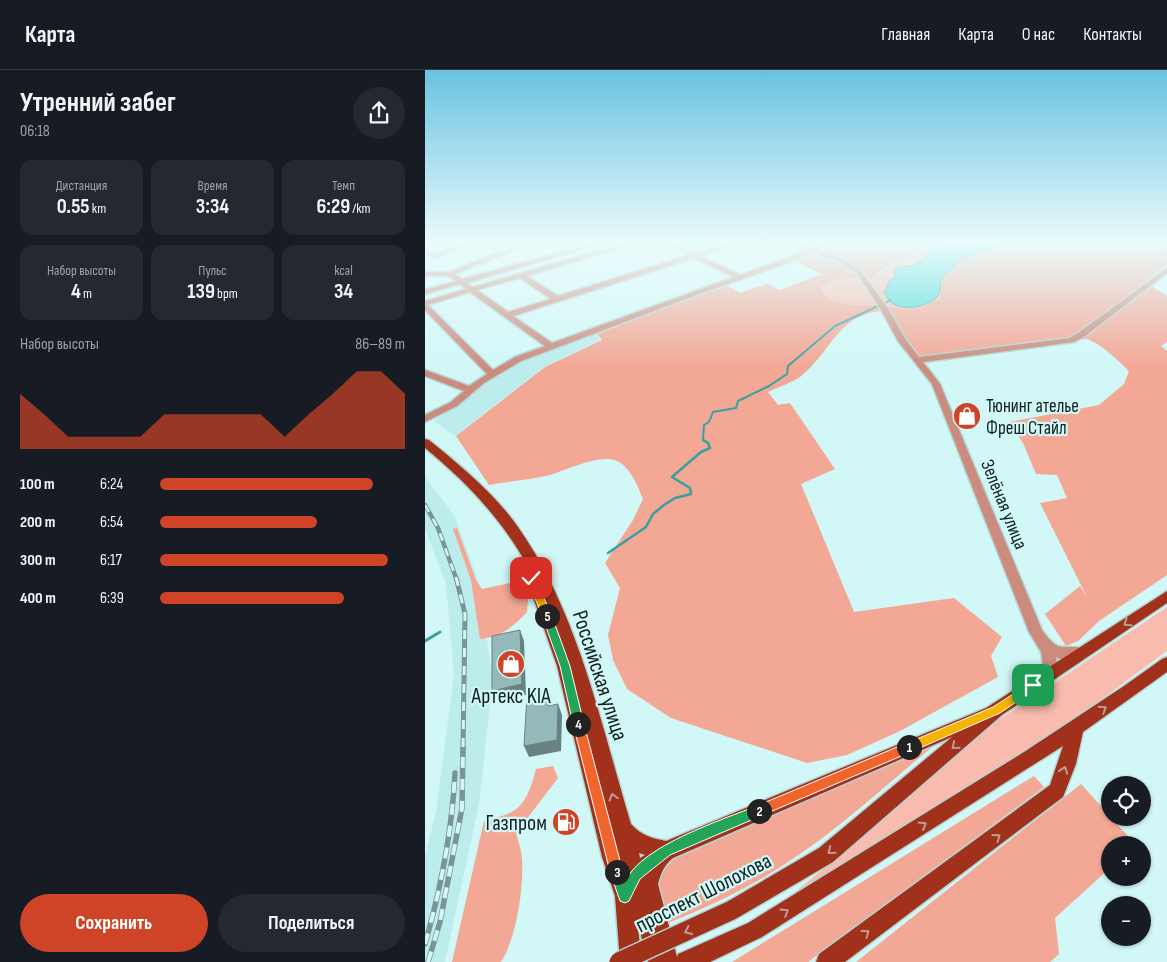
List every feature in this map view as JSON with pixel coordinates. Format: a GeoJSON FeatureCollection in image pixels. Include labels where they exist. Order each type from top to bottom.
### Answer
{"type":"FeatureCollection","features":[{"type":"Feature","properties":{"kind":"main road","name":"Российская улица"},"geometry":{"type":"LineString","coordinates":[[425,442],[479,488],[513,531],[539,574],[574,663],[636,874],[659,962]]}},
{"type":"Feature","properties":{"kind":"main road","name":"Российская улица"},"geometry":{"type":"LineString","coordinates":[[425,450],[472,491],[507,534],[538,592],[565,666],[612,857],[625,896],[631,962]]}},
{"type":"Feature","properties":{"kind":"main road","name":"проспект Шолохова"},"geometry":{"type":"LineString","coordinates":[[619,962],[732,910],[826,855],[996,710],[1167,596]]}},
{"type":"Feature","properties":{"kind":"main road"},"geometry":{"type":"LineString","coordinates":[[687,962],[743,937],[1022,763],[1129,692],[1167,663]]}},
{"type":"Feature","properties":{"kind":"main road"},"geometry":{"type":"LineString","coordinates":[[625,896],[636,874],[666,850],[996,710]]}},
{"type":"Feature","properties":{"kind":"main road"},"geometry":{"type":"LineString","coordinates":[[827,962],[1057,791],[1067,764],[1075,728]]}},
{"type":"Feature","properties":{"kind":"main road"},"geometry":{"type":"LineString","coordinates":[[623,830],[633,841],[645,846],[666,850]]}},
{"type":"Feature","properties":{"kind":"main road"},"geometry":{"type":"LineString","coordinates":[[666,850],[652,868],[648,884],[668,962]]}},
{"type":"Feature","properties":{"kind":"street"},"geometry":{"type":"LineString","coordinates":[[425,292],[452,285]]}},
{"type":"Feature","properties":{"kind":"street"},"geometry":{"type":"LineString","coordinates":[[465,285],[550,346]]}},
{"type":"Feature","properties":{"kind":"street"},"geometry":{"type":"LineString","coordinates":[[487,285],[425,305],[492,374]]}},
{"type":"Feature","properties":{"kind":"street"},"geometry":{"type":"LineString","coordinates":[[535,285],[557,299]]}},
{"type":"Feature","properties":{"kind":"street"},"geometry":{"type":"LineString","coordinates":[[507,315],[603,285]]}},
{"type":"Feature","properties":{"kind":"street"},"geometry":{"type":"LineString","coordinates":[[425,419],[454,404],[492,374],[511,362],[720,285]]}},
{"type":"Feature","properties":{"kind":"street","name":"Зелёная улица"},"geometry":{"type":"LineString","coordinates":[[868,285],[885,310],[902,341],[936,384],[1036,632],[1045,646],[1052,665],[1050,675]]}},
{"type":"Feature","properties":{"kind":"street"},"geometry":{"type":"LineString","coordinates":[[917,360],[1071,340],[1081,335],[1148,285]]}},
{"type":"Feature","properties":{"kind":"street"},"geometry":{"type":"LineString","coordinates":[[425,373],[471,390]]}},
{"type":"Feature","properties":{"kind":"street"},"geometry":{"type":"LineString","coordinates":[[1045,646],[1062,654],[1082,654]]}},
{"type":"Feature","properties":{"kind":"shaded area"},"geometry":{"type":"Polygon","coordinates":[[[765,285],[780,290],[794,285],[825,285],[821,287],[824,294],[836,302],[909,309],[927,305],[939,298],[942,285],[1149,285],[1167,296],[1167,342],[1161,346],[1167,351],[1167,575],[1099,621],[1078,641],[1066,646],[1045,614],[1080,586],[1088,599],[1040,503],[1067,498],[1057,475],[1036,474],[1023,443],[1009,422],[1099,405],[1124,384],[1129,371],[1109,353],[1087,339],[922,359],[905,337],[890,310],[872,313],[858,318],[847,325],[822,355],[800,377],[768,392],[778,405],[790,403],[835,469],[801,484],[854,612],[954,598],[1002,637],[991,656],[998,677],[900,731],[847,755],[807,763],[671,718],[627,689],[613,660],[608,635],[620,588],[605,563],[633,520],[643,499],[630,472],[617,461],[602,459],[583,463],[550,475],[489,485],[456,436],[545,367],[602,340],[597,334],[700,294],[728,286],[740,293],[765,285]]]}},
{"type":"Feature","properties":{"kind":"shaded area"},"geometry":{"type":"Polygon","coordinates":[[[825,285],[888,285],[887,294],[890,302],[937,297],[942,285],[939,298],[914,309],[836,302],[824,294],[821,287],[825,285]]]}},
{"type":"Feature","properties":{"kind":"shaded area"},"geometry":{"type":"Polygon","coordinates":[[[596,334],[600,340],[544,367],[455,436],[434,421],[471,396],[483,383],[522,360],[596,334]]]}},
{"type":"Feature","properties":{"kind":"shaded area"},"geometry":{"type":"Polygon","coordinates":[[[425,477],[454,515],[477,578],[493,678],[479,804],[445,962],[425,962],[425,857],[436,812],[454,675],[446,584],[425,528],[425,477]]]}},
{"type":"Feature","properties":{"kind":"shaded area"},"geometry":{"type":"Polygon","coordinates":[[[457,528],[476,580],[482,589],[523,582],[528,601],[527,612],[512,627],[500,634],[480,639],[471,580],[453,529],[457,528]]]}},
{"type":"Feature","properties":{"kind":"shaded area"},"geometry":{"type":"Polygon","coordinates":[[[1167,607],[1167,651],[987,783],[789,897],[891,813],[985,729],[1167,607]]]}},
{"type":"Feature","properties":{"kind":"shaded area"},"geometry":{"type":"Polygon","coordinates":[[[936,744],[849,817],[794,858],[763,878],[730,895],[663,925],[657,895],[658,879],[662,872],[678,856],[936,744]]]}},
{"type":"Feature","properties":{"kind":"shaded area"},"geometry":{"type":"Polygon","coordinates":[[[553,766],[558,778],[516,833],[522,857],[522,884],[515,927],[501,962],[452,962],[484,821],[514,811],[525,799],[536,769],[553,766]]]}},
{"type":"Feature","properties":{"kind":"shaded area"},"geometry":{"type":"Polygon","coordinates":[[[1034,776],[1044,787],[808,962],[732,962],[1034,776]]]}},
{"type":"Feature","properties":{"kind":"shaded area"},"geometry":{"type":"Polygon","coordinates":[[[1081,784],[1101,806],[1101,826],[1119,826],[1128,836],[1101,836],[1101,876],[1055,918],[1059,954],[1050,962],[856,962],[1081,784]]]}},
{"type":"Feature","properties":{"kind":"water"},"geometry":{"type":"Polygon","coordinates":[[[888,285],[941,285],[937,297],[921,306],[901,307],[895,305],[884,293],[888,285]]]}},
{"type":"Feature","properties":{"kind":"building","name":"Артекс KIA"},"geometry":{"type":"Polygon","coordinates":[[[520,630],[522,684],[492,691],[492,636],[520,630]]]}},
{"type":"Feature","properties":{"kind":"building"},"geometry":{"type":"Polygon","coordinates":[[[548,692],[548,706],[558,704],[557,740],[524,746],[527,696],[548,692]]]}},
{"type":"Feature","properties":{"kind":"waterway"},"geometry":{"type":"LineString","coordinates":[[703,440],[704,425],[709,422],[713,412],[736,408],[738,401],[769,386],[787,374],[788,366],[835,326],[891,300]]}},
{"type":"Feature","properties":{"kind":"waterway"},"geometry":{"type":"LineString","coordinates":[[608,553],[646,527],[653,514],[664,505],[675,498],[691,494],[690,488],[672,477],[701,452],[710,448],[708,443],[703,440]]}},
{"type":"Feature","properties":{"kind":"waterway"},"geometry":{"type":"LineString","coordinates":[[425,641],[440,632]]}},
{"type":"Feature","properties":{"kind":"railway"},"geometry":{"type":"LineString","coordinates":[[425,505],[438,528],[456,578]]}},
{"type":"Feature","properties":{"kind":"railway"},"geometry":{"type":"LineString","coordinates":[[456,577],[465,614],[463,749]]}},
{"type":"Feature","properties":{"kind":"railway"},"geometry":{"type":"LineString","coordinates":[[428,962],[440,922],[462,808],[463,748]]}},
{"type":"Feature","properties":{"kind":"railway"},"geometry":{"type":"LineString","coordinates":[[425,944],[445,859],[455,773]]}},
{"type":"Feature","properties":{"kind":"place","name":"Тюнинг ателье Фреш Стайл"},"geometry":{"type":"Point","coordinates":[967,416]}},
{"type":"Feature","properties":{"kind":"place","name":"Артекс KIA"},"geometry":{"type":"Point","coordinates":[511,664]}},
{"type":"Feature","properties":{"kind":"place","name":"Газпром"},"geometry":{"type":"Point","coordinates":[566,822]}},
{"type":"Feature","properties":{"kind":"route"},"geometry":{"type":"LineString","coordinates":[[531,578],[565,666],[583,746],[612,857],[625,896],[636,874],[666,850],[996,710],[1033,685]]}}]}
